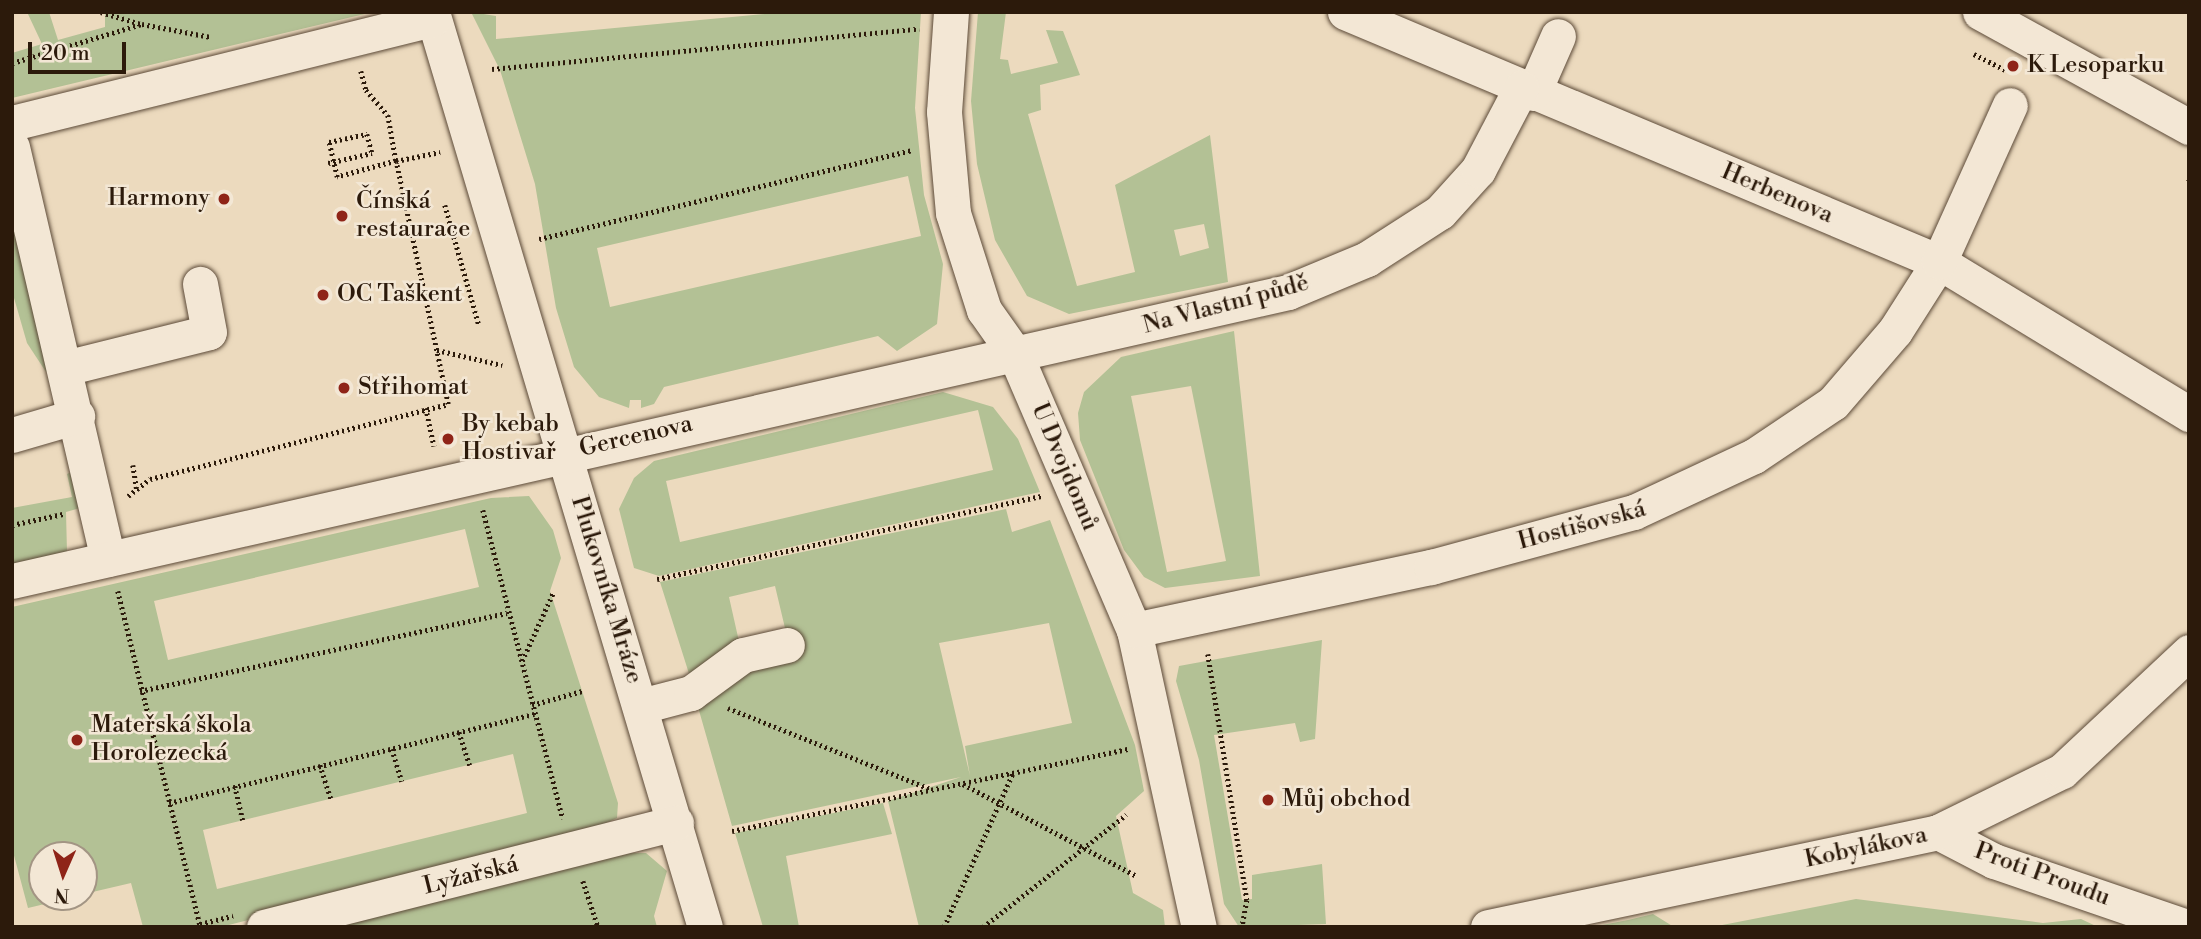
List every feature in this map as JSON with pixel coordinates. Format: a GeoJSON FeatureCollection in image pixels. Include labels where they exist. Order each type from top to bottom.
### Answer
{"type":"FeatureCollection","features":[{"type":"Feature","properties":{"kind":"street","name":"Herbenova"},"geometry":{"type":"LineString","coordinates":[[1345,12],[1939,262],[2189,414]]}},
{"type":"Feature","properties":{"kind":"street"},"geometry":{"type":"LineString","coordinates":[[1980,12],[2043,27],[2189,127]]}},
{"type":"Feature","properties":{"kind":"street"},"geometry":{"type":"LineString","coordinates":[[12,123],[433,16]]}},
{"type":"Feature","properties":{"kind":"street","name":"Plukovníka Mráze"},"geometry":{"type":"LineString","coordinates":[[433,16],[705,927]]}},
{"type":"Feature","properties":{"kind":"street","name":"U Dvojdomů"},"geometry":{"type":"LineString","coordinates":[[937,20],[953,213],[984,310],[1015,354],[1134,630],[1199,927]]}},
{"type":"Feature","properties":{"kind":"street","name":"Na Vlastní půdě"},"geometry":{"type":"LineString","coordinates":[[1015,354],[1228,310],[1367,259],[1424,225],[1467,184],[1559,36]]}},
{"type":"Feature","properties":{"kind":"street","name":"Hostišovská"},"geometry":{"type":"LineString","coordinates":[[1134,630],[1431,567],[1673,499],[1754,456],[1851,387],[1939,262],[2010,89]]}},
{"type":"Feature","properties":{"kind":"street"},"geometry":{"type":"LineString","coordinates":[[12,147],[112,570]]}},
{"type":"Feature","properties":{"kind":"street"},"geometry":{"type":"LineString","coordinates":[[65,368],[209,332],[200,284]]}},
{"type":"Feature","properties":{"kind":"street","name":"Gercenova"},"geometry":{"type":"LineString","coordinates":[[12,581],[112,570],[565,454],[1015,354]]}},
{"type":"Feature","properties":{"kind":"street"},"geometry":{"type":"LineString","coordinates":[[12,435],[76,416]]}},
{"type":"Feature","properties":{"kind":"street"},"geometry":{"type":"LineString","coordinates":[[641,706],[691,693],[743,655],[787,645]]}},
{"type":"Feature","properties":{"kind":"street","name":"Kobylákova"},"geometry":{"type":"LineString","coordinates":[[1488,927],[1945,829],[2062,771],[2189,652]]}},
{"type":"Feature","properties":{"kind":"street","name":"Lyžařská"},"geometry":{"type":"LineString","coordinates":[[264,927],[676,823]]}},
{"type":"Feature","properties":{"kind":"street","name":"Proti Proudu"},"geometry":{"type":"LineString","coordinates":[[1945,829],[1994,861],[2187,927]]}},
{"type":"Feature","properties":{"kind":"path"},"geometry":{"type":"LineString","coordinates":[[101,12],[142,24],[227,40]]}},
{"type":"Feature","properties":{"kind":"path"},"geometry":{"type":"LineString","coordinates":[[492,69],[937,20]]}},
{"type":"Feature","properties":{"kind":"path"},"geometry":{"type":"LineString","coordinates":[[12,63],[142,24]]}},
{"type":"Feature","properties":{"kind":"path"},"geometry":{"type":"LineString","coordinates":[[1974,54],[2010,89]]}},
{"type":"Feature","properties":{"kind":"path"},"geometry":{"type":"LineString","coordinates":[[12,525],[119,502],[150,479],[447,404],[388,115],[366,90],[358,61]]}},
{"type":"Feature","properties":{"kind":"path"},"geometry":{"type":"LineString","coordinates":[[328,163],[372,153],[367,134],[329,142],[337,177],[472,145]]}},
{"type":"Feature","properties":{"kind":"path"},"geometry":{"type":"LineString","coordinates":[[539,239],[921,148]]}},
{"type":"Feature","properties":{"kind":"path"},"geometry":{"type":"LineString","coordinates":[[445,205],[479,325]]}},
{"type":"Feature","properties":{"kind":"path"},"geometry":{"type":"LineString","coordinates":[[437,350],[503,366]]}},
{"type":"Feature","properties":{"kind":"path"},"geometry":{"type":"LineString","coordinates":[[426,408],[434,446]]}},
{"type":"Feature","properties":{"kind":"path"},"geometry":{"type":"LineString","coordinates":[[134,465],[138,489]]}},
{"type":"Feature","properties":{"kind":"path"},"geometry":{"type":"LineString","coordinates":[[657,579],[1045,495]]}},
{"type":"Feature","properties":{"kind":"path"},"geometry":{"type":"LineString","coordinates":[[169,803],[534,714],[481,500]]}},
{"type":"Feature","properties":{"kind":"path"},"geometry":{"type":"LineString","coordinates":[[112,570],[140,691],[201,927]]}},
{"type":"Feature","properties":{"kind":"path"},"geometry":{"type":"LineString","coordinates":[[522,661],[554,593]]}},
{"type":"Feature","properties":{"kind":"path"},"geometry":{"type":"LineString","coordinates":[[140,691],[507,613]]}},
{"type":"Feature","properties":{"kind":"path"},"geometry":{"type":"LineString","coordinates":[[1208,654],[1247,900],[1242,927]]}},
{"type":"Feature","properties":{"kind":"path"},"geometry":{"type":"LineString","coordinates":[[531,705],[582,691]]}},
{"type":"Feature","properties":{"kind":"path"},"geometry":{"type":"LineString","coordinates":[[691,693],[932,789]]}},
{"type":"Feature","properties":{"kind":"path"},"geometry":{"type":"LineString","coordinates":[[459,732],[470,765]]}},
{"type":"Feature","properties":{"kind":"path"},"geometry":{"type":"LineString","coordinates":[[732,831],[1139,746]]}},
{"type":"Feature","properties":{"kind":"path"},"geometry":{"type":"LineString","coordinates":[[392,748],[402,782]]}},
{"type":"Feature","properties":{"kind":"path"},"geometry":{"type":"LineString","coordinates":[[320,765],[331,799]]}},
{"type":"Feature","properties":{"kind":"path"},"geometry":{"type":"LineString","coordinates":[[944,927],[1013,773]]}},
{"type":"Feature","properties":{"kind":"path"},"geometry":{"type":"LineString","coordinates":[[962,783],[1082,851],[1135,875]]}},
{"type":"Feature","properties":{"kind":"path"},"geometry":{"type":"LineString","coordinates":[[234,786],[243,820]]}},
{"type":"Feature","properties":{"kind":"path"},"geometry":{"type":"LineString","coordinates":[[983,927],[1126,815]]}},
{"type":"Feature","properties":{"kind":"green space"},"geometry":{"type":"Polygon","coordinates":[[[27,12],[49,12],[58,40],[105,27],[105,12],[373,12],[12,98],[12,53],[42,44],[27,12]]]}},
{"type":"Feature","properties":{"kind":"green space"},"geometry":{"type":"Polygon","coordinates":[[[471,12],[496,16],[496,39],[786,12],[921,12],[915,108],[924,195],[943,264],[937,324],[897,351],[878,336],[664,387],[654,404],[641,408],[641,400],[630,400],[629,408],[599,397],[574,367],[556,308],[535,184],[500,70],[471,12]],[[908,176],[597,248],[610,307],[921,236],[908,176]]]}},
{"type":"Feature","properties":{"kind":"green space"},"geometry":{"type":"Polygon","coordinates":[[[978,12],[1006,12],[1000,59],[1008,60],[1011,74],[1058,63],[1046,30],[1063,31],[1080,75],[1040,85],[1041,110],[1028,114],[1077,286],[1135,272],[1115,185],[1210,135],[1228,282],[1069,314],[1027,296],[995,240],[977,164],[971,101],[978,12]],[[1204,224],[1174,230],[1180,256],[1209,248],[1204,224]]]}},
{"type":"Feature","properties":{"kind":"green space"},"geometry":{"type":"Polygon","coordinates":[[[12,215],[54,371],[46,372],[27,343],[12,291],[12,215]]]}},
{"type":"Feature","properties":{"kind":"green space"},"geometry":{"type":"Polygon","coordinates":[[[1234,331],[1260,576],[1165,588],[1144,577],[1124,550],[1080,440],[1078,413],[1084,392],[1121,357],[1234,331]],[[1191,386],[1131,396],[1167,572],[1226,561],[1191,386]]]}},
{"type":"Feature","properties":{"kind":"green space"},"geometry":{"type":"Polygon","coordinates":[[[943,392],[993,407],[1018,439],[1040,492],[659,576],[634,568],[619,509],[634,478],[654,461],[943,392]],[[978,410],[666,481],[680,542],[993,470],[978,410]]]}},
{"type":"Feature","properties":{"kind":"green space"},"geometry":{"type":"Polygon","coordinates":[[[75,470],[80,508],[66,512],[67,552],[12,570],[12,508],[72,497],[67,474],[75,470]]]}},
{"type":"Feature","properties":{"kind":"green space"},"geometry":{"type":"Polygon","coordinates":[[[529,496],[553,530],[561,558],[550,591],[618,803],[617,818],[579,836],[221,927],[143,927],[131,883],[98,891],[98,841],[28,841],[28,908],[12,848],[12,607],[491,498],[529,496]],[[465,529],[154,601],[168,660],[479,587],[465,529]],[[513,754],[203,830],[217,889],[527,813],[513,754]]]}},
{"type":"Feature","properties":{"kind":"green space"},"geometry":{"type":"Polygon","coordinates":[[[1006,509],[1012,532],[1050,520],[1135,745],[1144,791],[1116,816],[1133,893],[1163,910],[1165,927],[919,927],[888,801],[961,777],[732,826],[696,700],[790,649],[775,586],[729,597],[740,646],[691,680],[660,582],[1006,509]],[[1049,623],[939,643],[970,776],[965,746],[1072,723],[1049,623]]]}},
{"type":"Feature","properties":{"kind":"green space"},"geometry":{"type":"Polygon","coordinates":[[[1322,640],[1315,739],[1300,742],[1295,723],[1214,735],[1242,900],[1252,899],[1252,875],[1322,864],[1326,924],[1239,927],[1224,904],[1199,760],[1176,681],[1179,666],[1322,640]]]}},
{"type":"Feature","properties":{"kind":"green space"},"geometry":{"type":"Polygon","coordinates":[[[883,803],[892,834],[786,856],[799,927],[763,927],[735,833],[883,803]]]}},
{"type":"Feature","properties":{"kind":"green space"},"geometry":{"type":"Polygon","coordinates":[[[631,853],[646,853],[667,871],[654,916],[657,927],[328,927],[631,853]]]}},
{"type":"Feature","properties":{"kind":"green space"},"geometry":{"type":"Polygon","coordinates":[[[1856,899],[2043,923],[2081,919],[2098,927],[1712,927],[1856,899]]]}},
{"type":"Feature","properties":{"kind":"green space"},"geometry":{"type":"Polygon","coordinates":[[[1653,914],[1674,927],[1592,927],[1628,920],[1653,914]]]}},
{"type":"Feature","properties":{"kind":"place","name":"K Lesoparku"},"geometry":{"type":"Point","coordinates":[2013,66]}},
{"type":"Feature","properties":{"kind":"place","name":"Harmony"},"geometry":{"type":"Point","coordinates":[224,199]}},
{"type":"Feature","properties":{"kind":"place","name":"Čínská restaurace"},"geometry":{"type":"Point","coordinates":[342,216]}},
{"type":"Feature","properties":{"kind":"place","name":"OC Taškent"},"geometry":{"type":"Point","coordinates":[323,295]}},
{"type":"Feature","properties":{"kind":"place","name":"Střihomat"},"geometry":{"type":"Point","coordinates":[344,388]}},
{"type":"Feature","properties":{"kind":"place","name":"By kebab Hostivař"},"geometry":{"type":"Point","coordinates":[448,439]}},
{"type":"Feature","properties":{"kind":"place","name":"Mateřská škola Horolezecká"},"geometry":{"type":"Point","coordinates":[77,740]}},
{"type":"Feature","properties":{"kind":"place","name":"Můj obchod"},"geometry":{"type":"Point","coordinates":[1268,800]}}]}
